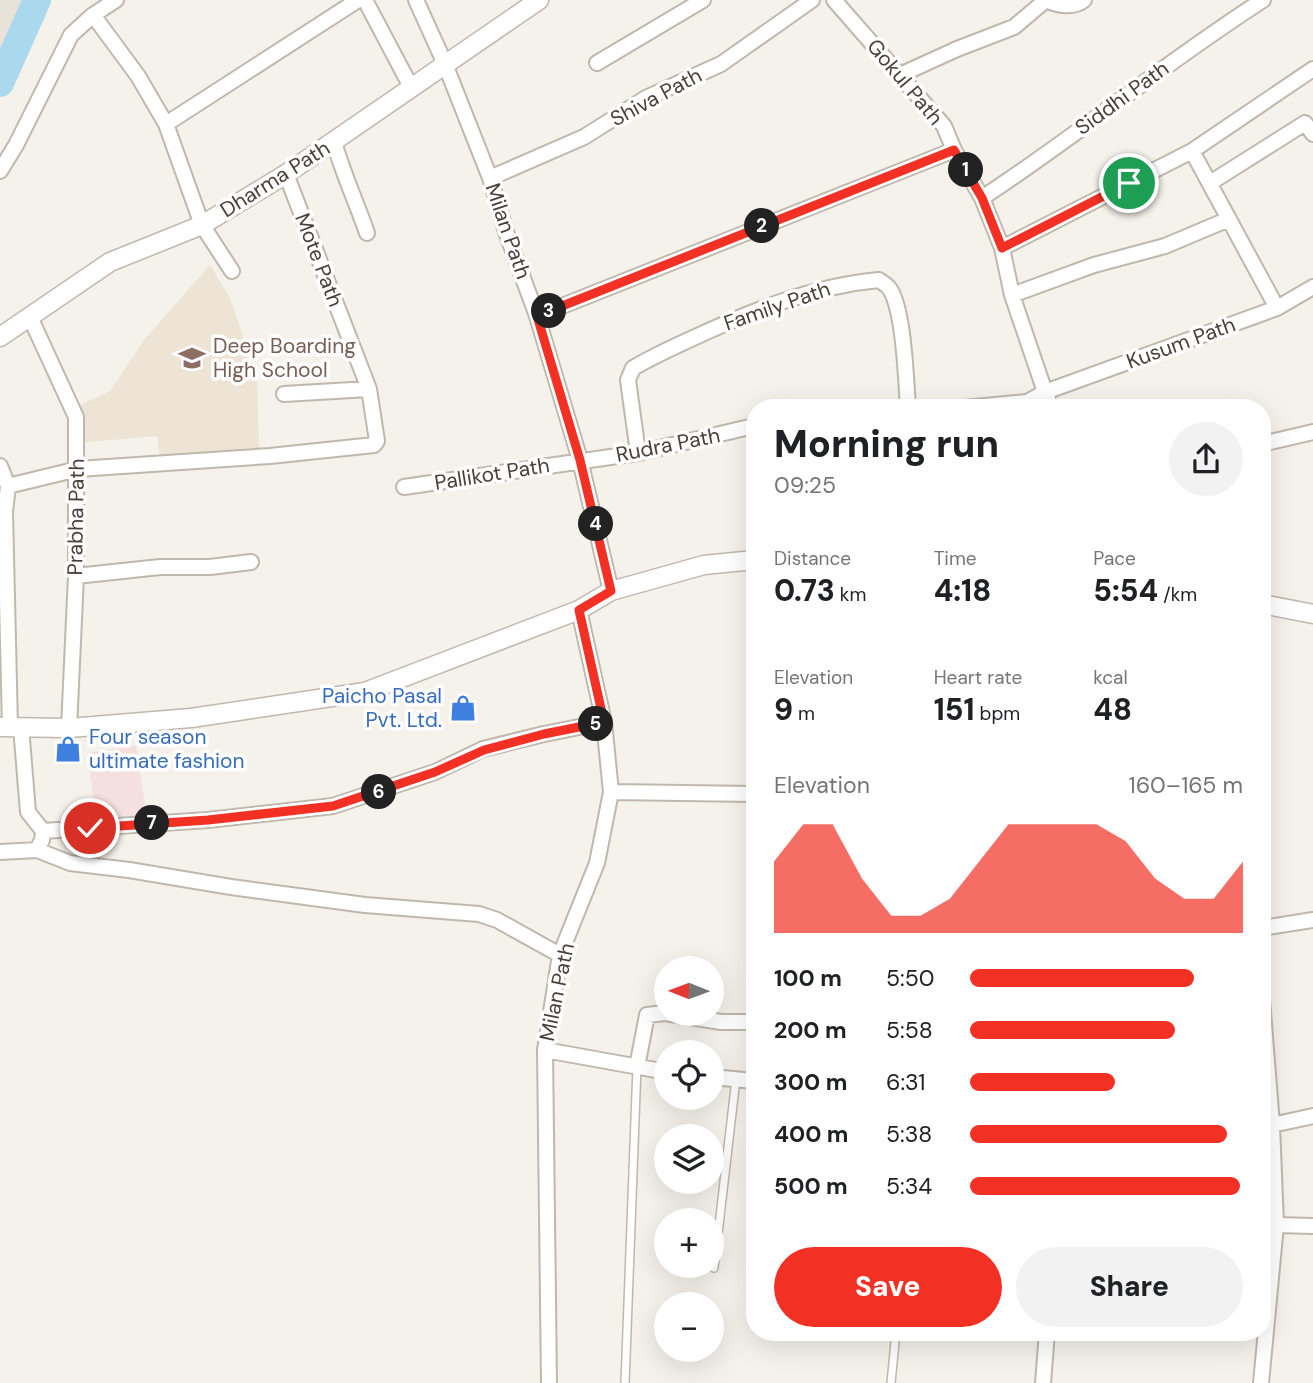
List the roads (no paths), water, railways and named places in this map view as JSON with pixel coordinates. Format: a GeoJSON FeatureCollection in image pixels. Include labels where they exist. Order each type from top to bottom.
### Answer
{"type":"FeatureCollection","features":[{"type":"Feature","properties":{"kind":"street"},"geometry":{"type":"LineString","coordinates":[[0,171],[16,145],[71,34],[93,15],[117,0]]}},
{"type":"Feature","properties":{"kind":"street"},"geometry":{"type":"LineString","coordinates":[[166,124],[358,0]]}},
{"type":"Feature","properties":{"kind":"street"},"geometry":{"type":"LineString","coordinates":[[365,0],[411,87]]}},
{"type":"Feature","properties":{"kind":"street","name":"Milan Path"},"geometry":{"type":"LineString","coordinates":[[416,0],[445,64],[490,178],[506,232],[537,316],[580,460],[611,591]]}},
{"type":"Feature","properties":{"kind":"street","name":"Dharma Path"},"geometry":{"type":"LineString","coordinates":[[0,337],[110,262],[202,225],[286,174],[539,0]]}},
{"type":"Feature","properties":{"kind":"street"},"geometry":{"type":"LineString","coordinates":[[597,63],[703,0]]}},
{"type":"Feature","properties":{"kind":"street","name":"Shiva Path"},"geometry":{"type":"LineString","coordinates":[[490,178],[584,137],[646,98],[721,64],[812,0]]}},
{"type":"Feature","properties":{"kind":"street","name":"Gokul Path"},"geometry":{"type":"LineString","coordinates":[[834,0],[944,126],[954,150],[982,198],[1002,248],[1012,295],[1046,399]]}},
{"type":"Feature","properties":{"kind":"street"},"geometry":{"type":"LineString","coordinates":[[900,75],[1014,27],[1046,0],[1064,6],[1079,4],[1084,0]]}},
{"type":"Feature","properties":{"kind":"street","name":"Siddhi Path"},"geometry":{"type":"LineString","coordinates":[[982,198],[1263,0]]}},
{"type":"Feature","properties":{"kind":"street"},"geometry":{"type":"LineString","coordinates":[[93,15],[138,75],[166,124],[202,225],[232,271]]}},
{"type":"Feature","properties":{"kind":"street"},"geometry":{"type":"LineString","coordinates":[[1002,248],[1192,151],[1313,69]]}},
{"type":"Feature","properties":{"kind":"street"},"geometry":{"type":"LineString","coordinates":[[1210,183],[1305,122],[1313,134]]}},
{"type":"Feature","properties":{"kind":"street"},"geometry":{"type":"LineString","coordinates":[[334,142],[344,177],[354,195],[367,233]]}},
{"type":"Feature","properties":{"kind":"street"},"geometry":{"type":"LineString","coordinates":[[537,316],[954,150]]}},
{"type":"Feature","properties":{"kind":"street"},"geometry":{"type":"LineString","coordinates":[[1192,151],[1277,308]]}},
{"type":"Feature","properties":{"kind":"street","name":"Mote Path"},"geometry":{"type":"LineString","coordinates":[[78,469],[270,456],[374,445],[377,441],[369,389],[286,174]]}},
{"type":"Feature","properties":{"kind":"street"},"geometry":{"type":"LineString","coordinates":[[1012,295],[1094,265],[1165,246],[1229,219]]}},
{"type":"Feature","properties":{"kind":"street","name":"Family Path"},"geometry":{"type":"LineString","coordinates":[[638,453],[628,380],[633,368],[724,323],[817,289],[879,280],[891,289],[897,307],[907,399]]}},
{"type":"Feature","properties":{"kind":"street","name":"Kusum Path"},"geometry":{"type":"LineString","coordinates":[[1049,399],[1277,308],[1313,287]]}},
{"type":"Feature","properties":{"kind":"street","name":"Prabha Path"},"geometry":{"type":"LineString","coordinates":[[30,317],[76,417],[76,576],[69,728]]}},
{"type":"Feature","properties":{"kind":"street"},"geometry":{"type":"LineString","coordinates":[[284,394],[369,389]]}},
{"type":"Feature","properties":{"kind":"street","name":"Rudra Path"},"geometry":{"type":"LineString","coordinates":[[580,460],[638,453],[746,428]]}},
{"type":"Feature","properties":{"kind":"street"},"geometry":{"type":"LineString","coordinates":[[1271,442],[1313,432]]}},
{"type":"Feature","properties":{"kind":"street","name":"Pallikot Path"},"geometry":{"type":"LineString","coordinates":[[404,487],[580,460]]}},
{"type":"Feature","properties":{"kind":"street"},"geometry":{"type":"LineString","coordinates":[[0,466],[8,486],[5,512],[11,727],[28,812],[43,831],[37,850]]}},
{"type":"Feature","properties":{"kind":"street"},"geometry":{"type":"LineString","coordinates":[[8,486],[78,469]]}},
{"type":"Feature","properties":{"kind":"street"},"geometry":{"type":"LineString","coordinates":[[11,727],[69,728],[191,718],[365,692],[579,610],[611,591],[704,565],[746,561]]}},
{"type":"Feature","properties":{"kind":"street"},"geometry":{"type":"LineString","coordinates":[[76,576],[160,567],[210,567],[251,562]]}},
{"type":"Feature","properties":{"kind":"street"},"geometry":{"type":"LineString","coordinates":[[1271,606],[1313,614]]}},
{"type":"Feature","properties":{"kind":"street","name":"Milan Path"},"geometry":{"type":"LineString","coordinates":[[549,1383],[545,1050],[560,955],[597,863],[611,792],[604,722],[579,610]]}},
{"type":"Feature","properties":{"kind":"street"},"geometry":{"type":"LineString","coordinates":[[43,831],[208,820],[333,806],[435,772],[484,750],[604,722]]}},
{"type":"Feature","properties":{"kind":"street"},"geometry":{"type":"LineString","coordinates":[[611,792],[746,794]]}},
{"type":"Feature","properties":{"kind":"street"},"geometry":{"type":"LineString","coordinates":[[0,852],[37,850],[70,863],[231,887],[365,905],[479,914],[497,920],[560,955]]}},
{"type":"Feature","properties":{"kind":"street"},"geometry":{"type":"LineString","coordinates":[[1271,927],[1313,920]]}},
{"type":"Feature","properties":{"kind":"street"},"geometry":{"type":"LineString","coordinates":[[638,1067],[646,1015],[665,1013],[721,1022],[746,1022]]}},
{"type":"Feature","properties":{"kind":"street"},"geometry":{"type":"LineString","coordinates":[[545,1050],[654,1070]]}},
{"type":"Feature","properties":{"kind":"street"},"geometry":{"type":"LineString","coordinates":[[724,1078],[746,1080]]}},
{"type":"Feature","properties":{"kind":"street"},"geometry":{"type":"LineString","coordinates":[[1271,1112],[1271,1220],[1313,1226]]}},
{"type":"Feature","properties":{"kind":"street"},"geometry":{"type":"LineString","coordinates":[[1272,1125],[1313,1116]]}},
{"type":"Feature","properties":{"kind":"street"},"geometry":{"type":"LineString","coordinates":[[1043,1383],[1046,1341]]}},
{"type":"Feature","properties":{"kind":"street"},"geometry":{"type":"LineString","coordinates":[[1261,1383],[1264,1341]]}},
{"type":"Feature","properties":{"kind":"lane"},"geometry":{"type":"LineString","coordinates":[[625,1383],[638,1067]]}},
{"type":"Feature","properties":{"kind":"lane"},"geometry":{"type":"LineString","coordinates":[[720,1208],[736,1079]]}},
{"type":"Feature","properties":{"kind":"lane"},"geometry":{"type":"LineString","coordinates":[[891,1383],[895,1341]]}},
{"type":"Feature","properties":{"kind":"waterway"},"geometry":{"type":"LineString","coordinates":[[0,83],[37,0]]}},
{"type":"Feature","properties":{"kind":"place","name":"Deep Boarding High School"},"geometry":{"type":"Point","coordinates":[192,358]}},
{"type":"Feature","properties":{"kind":"place","name":"Paicho Pasal Pvt. Ltd."},"geometry":{"type":"Point","coordinates":[463,708]}},
{"type":"Feature","properties":{"kind":"place","name":"Four season ultimate fashion"},"geometry":{"type":"Point","coordinates":[68,749]}}]}
